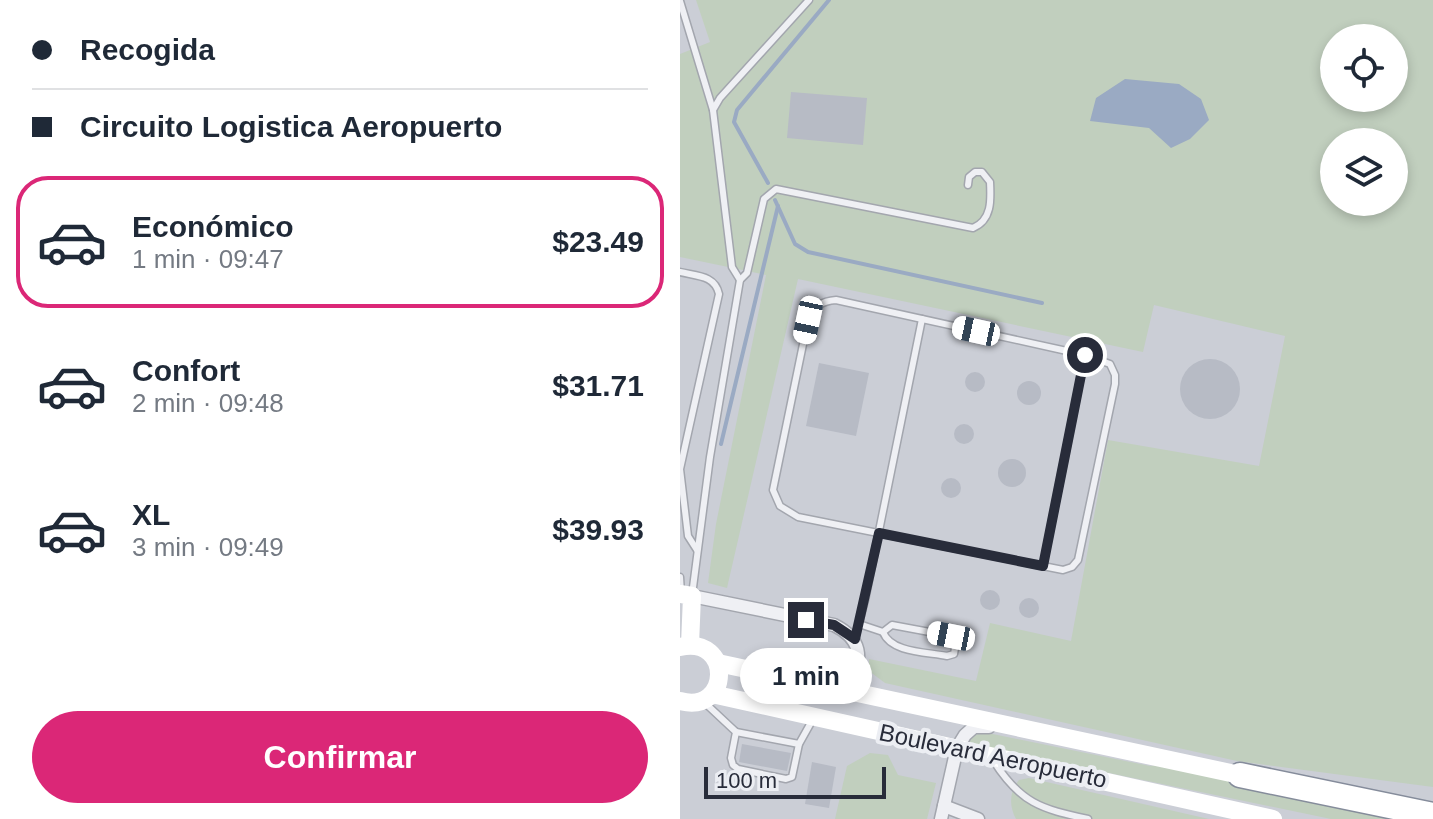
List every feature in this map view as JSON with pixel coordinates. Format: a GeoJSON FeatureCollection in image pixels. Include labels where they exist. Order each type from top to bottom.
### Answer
{"type":"FeatureCollection","features":[{"type":"Feature","properties":{"kind":"highway"},"geometry":{"type":"LineString","coordinates":[[1240,775],[1433,799]]}},
{"type":"Feature","properties":{"kind":"highway"},"geometry":{"type":"LineString","coordinates":[[1240,775],[1433,815]]}},
{"type":"Feature","properties":{"kind":"street"},"geometry":{"type":"LineString","coordinates":[[690,702],[719,679],[718,663],[707,650],[685,646],[684,595],[834,625],[855,639],[859,653],[852,693]]}},
{"type":"Feature","properties":{"kind":"street","name":"Boulevard Aeropuerto"},"geometry":{"type":"LineString","coordinates":[[718,663],[1240,775]]}},
{"type":"Feature","properties":{"kind":"street","name":"Boulevard Aeropuerto"},"geometry":{"type":"LineString","coordinates":[[690,702],[815,717],[1273,819]]}},
{"type":"Feature","properties":{"kind":"street"},"geometry":{"type":"LineString","coordinates":[[978,819],[943,812],[957,748],[969,730],[980,726],[1144,760],[1165,760]]}},
{"type":"Feature","properties":{"kind":"lane"},"geometry":{"type":"LineString","coordinates":[[713,110],[720,98],[809,0]]}},
{"type":"Feature","properties":{"kind":"lane"},"geometry":{"type":"LineString","coordinates":[[680,1],[682,18],[713,110],[732,267],[740,280]]}},
{"type":"Feature","properties":{"kind":"lane"},"geometry":{"type":"LineString","coordinates":[[684,595],[697,551],[740,280],[747,273],[764,199],[776,189],[973,228],[983,224],[988,215],[990,182],[982,172],[975,172],[969,177],[968,185]]}},
{"type":"Feature","properties":{"kind":"lane"},"geometry":{"type":"LineString","coordinates":[[680,272],[708,278],[716,285],[719,294],[680,469],[688,536],[697,551]]}},
{"type":"Feature","properties":{"kind":"lane"},"geometry":{"type":"LineString","coordinates":[[836,300],[922,319],[1085,355],[1110,364],[1115,384],[1078,560],[1069,569],[798,517],[780,506],[773,490],[808,320],[815,308],[821,303],[836,300]]}},
{"type":"Feature","properties":{"kind":"lane"},"geometry":{"type":"LineString","coordinates":[[855,639],[922,319]]}},
{"type":"Feature","properties":{"kind":"lane"},"geometry":{"type":"LineString","coordinates":[[1043,566],[1085,355]]}},
{"type":"Feature","properties":{"kind":"lane"},"geometry":{"type":"LineString","coordinates":[[680,577],[684,595]]}},
{"type":"Feature","properties":{"kind":"lane"},"geometry":{"type":"LineString","coordinates":[[859,624],[883,632]]}},
{"type":"Feature","properties":{"kind":"lane"},"geometry":{"type":"LineString","coordinates":[[892,625],[951,636],[956,646],[953,655],[947,656],[894,646],[886,640],[883,632],[892,625]]}},
{"type":"Feature","properties":{"kind":"lane"},"geometry":{"type":"LineString","coordinates":[[690,702],[736,732],[799,744]]}},
{"type":"Feature","properties":{"kind":"lane"},"geometry":{"type":"LineString","coordinates":[[736,732],[731,758],[733,765],[738,769],[786,779],[792,777],[799,744],[815,717]]}},
{"type":"Feature","properties":{"kind":"lane"},"geometry":{"type":"LineString","coordinates":[[989,754],[1018,794],[1054,812],[1088,819]]}},
{"type":"Feature","properties":{"kind":"shaded area"},"geometry":{"type":"Polygon","coordinates":[[[680,0],[1433,0],[1433,819],[680,819],[680,0]]]}},
{"type":"Feature","properties":{"kind":"green space"},"geometry":{"type":"Polygon","coordinates":[[[696,0],[1433,0],[1433,787],[1237,761],[885,683],[869,671],[869,659],[976,681],[990,623],[1071,641],[1108,440],[1259,466],[1285,336],[1154,305],[1143,352],[798,279],[727,588],[708,583],[716,524],[766,275],[680,257],[680,54],[710,42],[696,0]]]}},
{"type":"Feature","properties":{"kind":"green space"},"geometry":{"type":"Polygon","coordinates":[[[983,732],[1150,766],[1167,763],[1430,819],[1331,819],[969,744],[971,737],[983,732]]]}},
{"type":"Feature","properties":{"kind":"green space"},"geometry":{"type":"Polygon","coordinates":[[[870,753],[888,755],[898,775],[936,783],[927,819],[835,819],[847,766],[870,753]]]}},
{"type":"Feature","properties":{"kind":"green space"},"geometry":{"type":"Polygon","coordinates":[[[1029,778],[1209,819],[1016,819],[1011,804],[1013,789],[1019,780],[1029,778]]]}},
{"type":"Feature","properties":{"kind":"water"},"geometry":{"type":"Polygon","coordinates":[[[1125,79],[1179,84],[1201,99],[1209,120],[1190,139],[1171,148],[1149,128],[1090,121],[1096,98],[1125,79]]]}},
{"type":"Feature","properties":{"kind":"building"},"geometry":{"type":"Polygon","coordinates":[[[791,92],[867,98],[863,145],[787,138],[791,92]]]}},
{"type":"Feature","properties":{"kind":"building"},"geometry":{"type":"Polygon","coordinates":[[[1210,359],[1221,361],[1231,368],[1238,378],[1238,400],[1231,410],[1221,417],[1210,419],[1199,417],[1189,410],[1182,400],[1180,389],[1182,378],[1189,368],[1199,361],[1210,359]]]}},
{"type":"Feature","properties":{"kind":"building"},"geometry":{"type":"Polygon","coordinates":[[[819,363],[869,373],[856,436],[806,426],[819,363]]]}},
{"type":"Feature","properties":{"kind":"building"},"geometry":{"type":"Polygon","coordinates":[[[975,372],[982,375],[985,382],[982,389],[975,392],[968,389],[965,382],[968,375],[975,372]]]}},
{"type":"Feature","properties":{"kind":"building"},"geometry":{"type":"Polygon","coordinates":[[[1029,381],[1037,385],[1041,393],[1037,401],[1029,405],[1021,401],[1017,393],[1021,385],[1029,381]]]}},
{"type":"Feature","properties":{"kind":"building"},"geometry":{"type":"Polygon","coordinates":[[[960,424],[968,424],[974,434],[968,444],[960,444],[954,438],[954,430],[960,424]]]}},
{"type":"Feature","properties":{"kind":"building"},"geometry":{"type":"Polygon","coordinates":[[[1012,459],[1022,463],[1026,473],[1022,483],[1012,487],[1002,483],[998,473],[1002,463],[1012,459]]]}},
{"type":"Feature","properties":{"kind":"building"},"geometry":{"type":"Polygon","coordinates":[[[951,478],[958,481],[961,488],[958,495],[951,498],[944,495],[941,488],[944,481],[951,478]]]}},
{"type":"Feature","properties":{"kind":"building"},"geometry":{"type":"Polygon","coordinates":[[[990,590],[997,593],[1000,600],[997,607],[990,610],[983,607],[980,600],[983,593],[990,590]]]}},
{"type":"Feature","properties":{"kind":"building"},"geometry":{"type":"Polygon","coordinates":[[[1029,598],[1036,601],[1039,608],[1036,615],[1029,618],[1022,615],[1019,608],[1022,601],[1029,598]]]}},
{"type":"Feature","properties":{"kind":"building"},"geometry":{"type":"Polygon","coordinates":[[[742,744],[791,753],[787,771],[739,762],[742,744]]]}},
{"type":"Feature","properties":{"kind":"building"},"geometry":{"type":"Polygon","coordinates":[[[812,762],[836,767],[829,808],[805,804],[812,762]]]}},
{"type":"Feature","properties":{"kind":"waterway"},"geometry":{"type":"LineString","coordinates":[[768,183],[734,122],[737,110],[829,0]]}},
{"type":"Feature","properties":{"kind":"waterway"},"geometry":{"type":"LineString","coordinates":[[775,200],[795,244],[808,252],[1042,303]]}},
{"type":"Feature","properties":{"kind":"waterway"},"geometry":{"type":"LineString","coordinates":[[721,444],[778,206]]}},
{"type":"Feature","properties":{"kind":"route"},"geometry":{"type":"LineString","coordinates":[[806,620],[834,625],[855,639],[879,533],[1043,566],[1085,355]]}}]}
